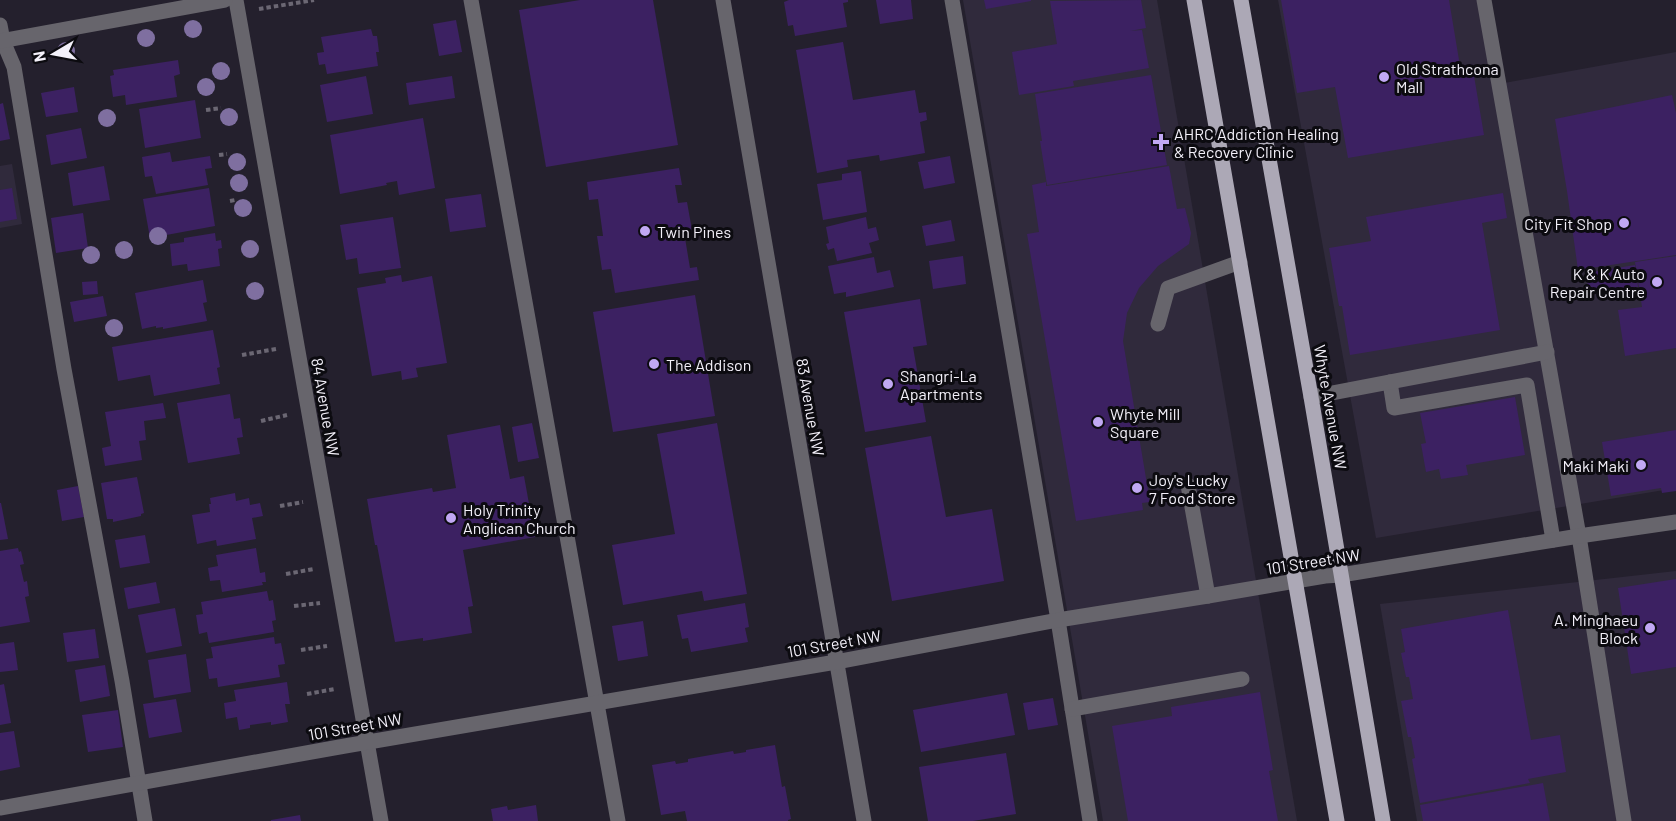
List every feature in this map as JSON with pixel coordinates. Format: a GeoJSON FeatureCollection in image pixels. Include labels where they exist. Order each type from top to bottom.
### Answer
{"type":"FeatureCollection","features":[{"type":"Feature","properties":{"kind":"main road"},"geometry":{"type":"LineString","coordinates":[[1194,0],[1337,821]]}},
{"type":"Feature","properties":{"kind":"main road","name":"Whyte Avenue NW"},"geometry":{"type":"LineString","coordinates":[[1241,0],[1383,821]]}},
{"type":"Feature","properties":{"kind":"street"},"geometry":{"type":"LineString","coordinates":[[1,41],[225,0]]}},
{"type":"Feature","properties":{"kind":"street","name":"84 Avenue NW"},"geometry":{"type":"LineString","coordinates":[[236,0],[381,821]]}},
{"type":"Feature","properties":{"kind":"street"},"geometry":{"type":"LineString","coordinates":[[471,0],[618,821]]}},
{"type":"Feature","properties":{"kind":"street","name":"83 Avenue NW"},"geometry":{"type":"LineString","coordinates":[[723,0],[864,821]]}},
{"type":"Feature","properties":{"kind":"street"},"geometry":{"type":"LineString","coordinates":[[952,0],[1090,821]]}},
{"type":"Feature","properties":{"kind":"street"},"geometry":{"type":"LineString","coordinates":[[1484,0],[1579,536],[1624,821]]}},
{"type":"Feature","properties":{"kind":"street"},"geometry":{"type":"LineString","coordinates":[[0,25],[1,41],[14,67],[64,369],[146,821]]}},
{"type":"Feature","properties":{"kind":"street"},"geometry":{"type":"LineString","coordinates":[[1158,324],[1168,288],[1240,262]]}},
{"type":"Feature","properties":{"kind":"street"},"geometry":{"type":"LineString","coordinates":[[1311,397],[1547,352]]}},
{"type":"Feature","properties":{"kind":"street"},"geometry":{"type":"LineString","coordinates":[[1389,382],[1394,408],[1527,385],[1553,540]]}},
{"type":"Feature","properties":{"kind":"street"},"geometry":{"type":"LineString","coordinates":[[1188,485],[1208,596]]}},
{"type":"Feature","properties":{"kind":"street","name":"101 Street NW"},"geometry":{"type":"LineString","coordinates":[[0,808],[367,742],[836,662],[1058,620],[1676,522]]}},
{"type":"Feature","properties":{"kind":"street"},"geometry":{"type":"LineString","coordinates":[[1072,709],[1242,679]]}},
{"type":"Feature","properties":{"kind":"path"},"geometry":{"type":"LineString","coordinates":[[206,110],[221,108]]}},
{"type":"Feature","properties":{"kind":"path"},"geometry":{"type":"LineString","coordinates":[[219,155],[227,154]]}},
{"type":"Feature","properties":{"kind":"path"},"geometry":{"type":"LineString","coordinates":[[242,355],[276,349]]}},
{"type":"Feature","properties":{"kind":"path"},"geometry":{"type":"LineString","coordinates":[[261,421],[288,415]]}},
{"type":"Feature","properties":{"kind":"path"},"geometry":{"type":"LineString","coordinates":[[280,506],[303,502]]}},
{"type":"Feature","properties":{"kind":"path"},"geometry":{"type":"LineString","coordinates":[[286,574],[314,569]]}},
{"type":"Feature","properties":{"kind":"path"},"geometry":{"type":"LineString","coordinates":[[294,606],[320,603]]}},
{"type":"Feature","properties":{"kind":"path"},"geometry":{"type":"LineString","coordinates":[[301,650],[328,646]]}},
{"type":"Feature","properties":{"kind":"path"},"geometry":{"type":"LineString","coordinates":[[307,694],[335,688]]}},
{"type":"Feature","properties":{"kind":"shaded area"},"geometry":{"type":"Polygon","coordinates":[[[963,0],[1157,0],[1297,821],[1103,821],[963,0]]]}},
{"type":"Feature","properties":{"kind":"shaded area"},"geometry":{"type":"Polygon","coordinates":[[[1278,0],[1482,0],[1499,84],[1676,52],[1676,488],[1376,538],[1278,0]]]}},
{"type":"Feature","properties":{"kind":"shaded area"},"geometry":{"type":"Polygon","coordinates":[[[12,164],[22,224],[0,228],[0,166],[12,164]]]}},
{"type":"Feature","properties":{"kind":"shaded area"},"geometry":{"type":"Polygon","coordinates":[[[1676,571],[1676,821],[1417,821],[1380,604],[1676,571]]]}},
{"type":"Feature","properties":{"kind":"building"},"geometry":{"type":"Polygon","coordinates":[[[580,0],[653,0],[678,145],[546,167],[519,10],[580,0]]]}},
{"type":"Feature","properties":{"kind":"building"},"geometry":{"type":"Polygon","coordinates":[[[789,0],[848,0],[843,3],[847,27],[795,36],[793,25],[788,26],[784,2],[789,0]]]}},
{"type":"Feature","properties":{"kind":"building"},"geometry":{"type":"Polygon","coordinates":[[[876,0],[911,0],[913,19],[880,24],[876,0]]]}},
{"type":"Feature","properties":{"kind":"building"},"geometry":{"type":"Polygon","coordinates":[[[984,0],[1031,0],[1031,1],[986,9],[984,0]]]}},
{"type":"Feature","properties":{"kind":"building"},"geometry":{"type":"Polygon","coordinates":[[[1141,0],[1146,28],[1130,31],[1142,30],[1149,68],[1073,81],[1074,86],[1019,95],[1012,52],[1057,44],[1050,1],[1141,0]]]}},
{"type":"Feature","properties":{"kind":"building","name":"Old Strathcona Mall"},"geometry":{"type":"Polygon","coordinates":[[[1281,0],[1449,0],[1460,66],[1472,64],[1484,135],[1348,158],[1335,87],[1297,93],[1281,0]]]}},
{"type":"Feature","properties":{"kind":"building"},"geometry":{"type":"Polygon","coordinates":[[[456,20],[462,52],[439,56],[433,24],[456,20]]]}},
{"type":"Feature","properties":{"kind":"building"},"geometry":{"type":"Polygon","coordinates":[[[371,29],[373,36],[377,36],[378,66],[327,74],[325,64],[319,65],[317,53],[324,52],[321,37],[371,29]]]}},
{"type":"Feature","properties":{"kind":"building"},"geometry":{"type":"Polygon","coordinates":[[[843,42],[853,100],[915,90],[919,113],[926,112],[927,120],[920,122],[925,153],[880,161],[879,155],[847,160],[848,167],[817,173],[796,50],[843,42]]]}},
{"type":"Feature","properties":{"kind":"building"},"geometry":{"type":"Polygon","coordinates":[[[178,60],[180,74],[174,76],[177,97],[126,105],[125,95],[113,97],[110,76],[114,75],[113,70],[178,60]]]}},
{"type":"Feature","properties":{"kind":"building"},"geometry":{"type":"Polygon","coordinates":[[[1151,75],[1167,165],[1047,185],[1035,94],[1151,75]]]}},
{"type":"Feature","properties":{"kind":"building"},"geometry":{"type":"Polygon","coordinates":[[[366,76],[373,114],[327,122],[320,85],[366,76]]]}},
{"type":"Feature","properties":{"kind":"building"},"geometry":{"type":"Polygon","coordinates":[[[452,76],[455,98],[409,105],[406,83],[452,76]]]}},
{"type":"Feature","properties":{"kind":"building"},"geometry":{"type":"Polygon","coordinates":[[[74,87],[78,112],[46,117],[41,93],[74,87]]]}},
{"type":"Feature","properties":{"kind":"building"},"geometry":{"type":"Polygon","coordinates":[[[1672,95],[1676,113],[1676,255],[1578,270],[1555,119],[1672,95]]]}},
{"type":"Feature","properties":{"kind":"building"},"geometry":{"type":"Polygon","coordinates":[[[195,100],[201,138],[145,148],[139,109],[195,100]]]}},
{"type":"Feature","properties":{"kind":"building"},"geometry":{"type":"Polygon","coordinates":[[[3,103],[10,139],[0,141],[0,104],[3,103]]]}},
{"type":"Feature","properties":{"kind":"building"},"geometry":{"type":"Polygon","coordinates":[[[423,118],[435,188],[399,195],[397,181],[340,194],[330,135],[423,118]]]}},
{"type":"Feature","properties":{"kind":"building"},"geometry":{"type":"Polygon","coordinates":[[[81,128],[87,158],[51,165],[46,135],[81,128]]]}},
{"type":"Feature","properties":{"kind":"building"},"geometry":{"type":"Polygon","coordinates":[[[170,152],[172,162],[210,156],[212,168],[205,169],[208,185],[156,194],[152,176],[145,177],[142,157],[170,152]]]}},
{"type":"Feature","properties":{"kind":"building"},"geometry":{"type":"Polygon","coordinates":[[[950,156],[955,183],[924,189],[918,162],[950,156]]]}},
{"type":"Feature","properties":{"kind":"building"},"geometry":{"type":"Polygon","coordinates":[[[104,166],[110,200],[73,206],[68,173],[104,166]]]}},
{"type":"Feature","properties":{"kind":"building","name":"Whyte Mill Square"},"geometry":{"type":"Polygon","coordinates":[[[1169,166],[1177,209],[1185,208],[1191,233],[1189,244],[1158,266],[1139,288],[1127,313],[1123,341],[1150,502],[1142,503],[1143,510],[1076,521],[1027,234],[1039,232],[1032,185],[1046,182],[1046,186],[1169,166]]]}},
{"type":"Feature","properties":{"kind":"building","name":"Twin Pines"},"geometry":{"type":"Polygon","coordinates":[[[679,168],[682,185],[675,185],[678,203],[687,202],[692,230],[684,232],[690,268],[697,267],[699,280],[615,293],[611,269],[602,270],[597,236],[603,236],[598,199],[589,200],[587,182],[679,168]]]}},
{"type":"Feature","properties":{"kind":"building"},"geometry":{"type":"Polygon","coordinates":[[[861,171],[867,212],[823,220],[817,184],[842,180],[842,174],[861,171]]]}},
{"type":"Feature","properties":{"kind":"building"},"geometry":{"type":"Polygon","coordinates":[[[12,188],[17,219],[0,222],[0,190],[12,188]]]}},
{"type":"Feature","properties":{"kind":"building"},"geometry":{"type":"Polygon","coordinates":[[[209,188],[215,226],[150,238],[143,199],[209,188]]]}},
{"type":"Feature","properties":{"kind":"building"},"geometry":{"type":"Polygon","coordinates":[[[1503,193],[1507,218],[1482,223],[1500,330],[1350,355],[1329,248],[1371,241],[1366,217],[1503,193]]]}},
{"type":"Feature","properties":{"kind":"building"},"geometry":{"type":"Polygon","coordinates":[[[481,194],[486,227],[450,232],[445,199],[481,194]]]}},
{"type":"Feature","properties":{"kind":"building"},"geometry":{"type":"Polygon","coordinates":[[[83,213],[88,248],[56,253],[51,218],[83,213]]]}},
{"type":"Feature","properties":{"kind":"building"},"geometry":{"type":"Polygon","coordinates":[[[393,217],[401,268],[359,274],[357,258],[346,260],[340,225],[393,217]]]}},
{"type":"Feature","properties":{"kind":"building"},"geometry":{"type":"Polygon","coordinates":[[[866,217],[868,229],[876,227],[879,240],[869,243],[872,253],[837,261],[834,248],[828,250],[826,244],[829,243],[826,227],[866,217]]]}},
{"type":"Feature","properties":{"kind":"building"},"geometry":{"type":"Polygon","coordinates":[[[951,220],[955,241],[926,246],[922,226],[951,220]]]}},
{"type":"Feature","properties":{"kind":"building"},"geometry":{"type":"Polygon","coordinates":[[[215,233],[216,241],[221,240],[222,248],[218,249],[220,266],[188,271],[187,264],[172,266],[170,244],[184,242],[184,238],[215,233]]]}},
{"type":"Feature","properties":{"kind":"building"},"geometry":{"type":"Polygon","coordinates":[[[963,256],[966,284],[933,289],[929,261],[963,256]]]}},
{"type":"Feature","properties":{"kind":"building"},"geometry":{"type":"Polygon","coordinates":[[[1676,256],[1676,348],[1625,356],[1618,310],[1642,307],[1635,262],[1676,256]]]}},
{"type":"Feature","properties":{"kind":"building"},"geometry":{"type":"Polygon","coordinates":[[[874,257],[877,273],[890,270],[894,287],[846,297],[846,292],[834,294],[828,266],[874,257]]]}},
{"type":"Feature","properties":{"kind":"building"},"geometry":{"type":"Polygon","coordinates":[[[1635,265],[1638,287],[1589,294],[1586,273],[1635,265]]]}},
{"type":"Feature","properties":{"kind":"building"},"geometry":{"type":"Polygon","coordinates":[[[401,275],[402,282],[432,276],[447,363],[416,368],[418,377],[402,380],[401,371],[372,376],[357,288],[386,283],[385,278],[401,275]]]}},
{"type":"Feature","properties":{"kind":"building"},"geometry":{"type":"Polygon","coordinates":[[[203,280],[207,302],[203,303],[207,321],[163,329],[163,327],[156,328],[156,326],[142,329],[135,293],[203,280]]]}},
{"type":"Feature","properties":{"kind":"building"},"geometry":{"type":"Polygon","coordinates":[[[97,281],[98,294],[83,295],[82,282],[97,281]]]}},
{"type":"Feature","properties":{"kind":"building","name":"The Addison"},"geometry":{"type":"Polygon","coordinates":[[[695,295],[715,416],[613,432],[593,312],[695,295]]]}},
{"type":"Feature","properties":{"kind":"building"},"geometry":{"type":"Polygon","coordinates":[[[103,296],[107,316],[74,322],[70,302],[103,296]]]}},
{"type":"Feature","properties":{"kind":"building","name":"Shangri-La Apartments"},"geometry":{"type":"Polygon","coordinates":[[[920,299],[927,345],[913,347],[926,422],[865,432],[844,312],[920,299]]]}},
{"type":"Feature","properties":{"kind":"building"},"geometry":{"type":"Polygon","coordinates":[[[213,330],[220,367],[217,368],[220,384],[154,396],[150,375],[118,381],[112,347],[213,330]]]}},
{"type":"Feature","properties":{"kind":"building"},"geometry":{"type":"Polygon","coordinates":[[[230,394],[234,419],[240,418],[243,437],[237,438],[240,454],[188,463],[177,403],[230,394]]]}},
{"type":"Feature","properties":{"kind":"building"},"geometry":{"type":"Polygon","coordinates":[[[1515,397],[1525,455],[1466,465],[1468,475],[1441,479],[1439,469],[1426,472],[1421,444],[1426,443],[1420,413],[1515,397]]]}},
{"type":"Feature","properties":{"kind":"building"},"geometry":{"type":"Polygon","coordinates":[[[163,403],[166,418],[144,421],[146,440],[139,441],[142,460],[105,466],[102,448],[111,446],[105,412],[163,403]]]}},
{"type":"Feature","properties":{"kind":"building"},"geometry":{"type":"Polygon","coordinates":[[[532,423],[539,458],[518,462],[512,427],[532,423]]]}},
{"type":"Feature","properties":{"kind":"building"},"geometry":{"type":"Polygon","coordinates":[[[717,423],[747,594],[704,601],[702,591],[623,605],[612,545],[675,534],[657,434],[717,423]]]}},
{"type":"Feature","properties":{"kind":"building","name":"Holy Trinity Anglican Church"},"geometry":{"type":"Polygon","coordinates":[[[500,425],[510,479],[524,476],[535,537],[463,550],[473,606],[468,607],[472,633],[423,641],[423,638],[395,642],[367,499],[432,488],[433,492],[456,488],[447,435],[500,425]]]}},
{"type":"Feature","properties":{"kind":"building","name":"Maki Maki"},"geometry":{"type":"Polygon","coordinates":[[[1676,430],[1676,491],[1662,493],[1661,488],[1611,496],[1602,442],[1676,430]]]}},
{"type":"Feature","properties":{"kind":"building"},"geometry":{"type":"Polygon","coordinates":[[[931,436],[946,517],[992,509],[1004,581],[892,601],[865,448],[931,436]]]}},
{"type":"Feature","properties":{"kind":"building"},"geometry":{"type":"Polygon","coordinates":[[[137,477],[144,513],[141,516],[113,522],[113,519],[107,519],[101,483],[137,477]]]}},
{"type":"Feature","properties":{"kind":"building"},"geometry":{"type":"Polygon","coordinates":[[[78,486],[84,517],[62,521],[57,490],[78,486]]]}},
{"type":"Feature","properties":{"kind":"building"},"geometry":{"type":"Polygon","coordinates":[[[235,493],[236,501],[249,498],[250,505],[260,503],[263,516],[252,518],[256,539],[217,546],[216,540],[197,544],[192,515],[210,512],[210,498],[235,493]]]}},
{"type":"Feature","properties":{"kind":"building"},"geometry":{"type":"Polygon","coordinates":[[[0,503],[8,539],[0,540],[0,503]]]}},
{"type":"Feature","properties":{"kind":"building"},"geometry":{"type":"Polygon","coordinates":[[[145,535],[150,563],[120,568],[115,540],[145,535]]]}},
{"type":"Feature","properties":{"kind":"building"},"geometry":{"type":"Polygon","coordinates":[[[18,548],[24,564],[20,565],[24,582],[27,581],[29,596],[25,597],[30,622],[0,627],[0,551],[18,548]]]}},
{"type":"Feature","properties":{"kind":"building"},"geometry":{"type":"Polygon","coordinates":[[[256,548],[260,573],[265,572],[266,582],[262,582],[263,585],[222,592],[220,580],[210,581],[208,568],[218,566],[216,555],[256,548]]]}},
{"type":"Feature","properties":{"kind":"building","name":"A. Minghaeu Block"},"geometry":{"type":"Polygon","coordinates":[[[1676,579],[1676,667],[1631,674],[1618,588],[1676,579]]]}},
{"type":"Feature","properties":{"kind":"building"},"geometry":{"type":"Polygon","coordinates":[[[156,582],[160,603],[128,609],[124,588],[156,582]]]}},
{"type":"Feature","properties":{"kind":"building"},"geometry":{"type":"Polygon","coordinates":[[[267,591],[269,601],[273,600],[276,620],[272,621],[274,632],[209,643],[207,632],[199,634],[196,615],[203,614],[201,602],[267,591]]]}},
{"type":"Feature","properties":{"kind":"building"},"geometry":{"type":"Polygon","coordinates":[[[745,603],[749,627],[745,628],[748,642],[691,652],[688,638],[682,639],[677,615],[745,603]]]}},
{"type":"Feature","properties":{"kind":"building"},"geometry":{"type":"Polygon","coordinates":[[[175,608],[182,646],[146,653],[138,615],[175,608]]]}},
{"type":"Feature","properties":{"kind":"building"},"geometry":{"type":"Polygon","coordinates":[[[1508,610],[1531,740],[1560,735],[1566,772],[1528,779],[1530,783],[1420,803],[1412,759],[1415,758],[1401,701],[1413,699],[1401,653],[1405,652],[1401,629],[1508,610]]]}},
{"type":"Feature","properties":{"kind":"building"},"geometry":{"type":"Polygon","coordinates":[[[643,621],[648,656],[618,661],[612,626],[643,621]]]}},
{"type":"Feature","properties":{"kind":"building"},"geometry":{"type":"Polygon","coordinates":[[[95,629],[99,658],[67,662],[63,633],[95,629]]]}},
{"type":"Feature","properties":{"kind":"building"},"geometry":{"type":"Polygon","coordinates":[[[274,637],[275,644],[281,643],[285,664],[278,665],[280,677],[218,687],[217,678],[209,679],[206,659],[213,658],[211,647],[274,637]]]}},
{"type":"Feature","properties":{"kind":"building"},"geometry":{"type":"Polygon","coordinates":[[[14,642],[18,670],[0,672],[0,644],[14,642]]]}},
{"type":"Feature","properties":{"kind":"building"},"geometry":{"type":"Polygon","coordinates":[[[186,654],[191,692],[154,698],[148,660],[186,654]]]}},
{"type":"Feature","properties":{"kind":"building"},"geometry":{"type":"Polygon","coordinates":[[[105,665],[110,696],[80,702],[75,670],[105,665]]]}},
{"type":"Feature","properties":{"kind":"building"},"geometry":{"type":"Polygon","coordinates":[[[287,682],[290,704],[285,704],[288,722],[250,725],[250,728],[239,730],[237,717],[226,719],[224,703],[236,701],[234,690],[287,682]]]}},
{"type":"Feature","properties":{"kind":"building"},"geometry":{"type":"Polygon","coordinates":[[[4,684],[11,723],[0,725],[0,685],[4,684]]]}},
{"type":"Feature","properties":{"kind":"building"},"geometry":{"type":"Polygon","coordinates":[[[1260,692],[1273,770],[1269,771],[1278,821],[1128,821],[1112,726],[1172,716],[1171,707],[1260,692]]]}},
{"type":"Feature","properties":{"kind":"building"},"geometry":{"type":"Polygon","coordinates":[[[1007,693],[1015,735],[921,752],[913,710],[1007,693]]]}},
{"type":"Feature","properties":{"kind":"building"},"geometry":{"type":"Polygon","coordinates":[[[1053,698],[1058,725],[1028,730],[1023,703],[1053,698]]]}},
{"type":"Feature","properties":{"kind":"building"},"geometry":{"type":"Polygon","coordinates":[[[176,699],[182,732],[149,738],[143,704],[176,699]]]}},
{"type":"Feature","properties":{"kind":"building"},"geometry":{"type":"Polygon","coordinates":[[[118,710],[123,747],[88,752],[82,715],[118,710]]]}},
{"type":"Feature","properties":{"kind":"building"},"geometry":{"type":"Polygon","coordinates":[[[14,731],[20,767],[0,771],[0,733],[14,731]]]}},
{"type":"Feature","properties":{"kind":"building"},"geometry":{"type":"Polygon","coordinates":[[[775,745],[782,787],[785,786],[791,819],[788,821],[687,821],[685,811],[661,815],[652,765],[675,761],[676,764],[688,762],[688,759],[733,751],[734,754],[775,745]]]}},
{"type":"Feature","properties":{"kind":"building"},"geometry":{"type":"Polygon","coordinates":[[[1006,753],[1016,814],[973,821],[928,821],[919,767],[1006,753]]]}},
{"type":"Feature","properties":{"kind":"building"},"geometry":{"type":"Polygon","coordinates":[[[1543,783],[1550,821],[1423,821],[1420,805],[1543,783]]]}},
{"type":"Feature","properties":{"kind":"building"},"geometry":{"type":"Polygon","coordinates":[[[536,805],[538,821],[493,821],[491,809],[507,806],[508,810],[536,805]]]}},
{"type":"Feature","properties":{"kind":"building"},"geometry":{"type":"Polygon","coordinates":[[[300,815],[301,821],[271,821],[271,820],[300,815]]]}},
{"type":"Feature","properties":{"kind":"place","name":"Old Strathcona Mall"},"geometry":{"type":"Point","coordinates":[1384,77]}},
{"type":"Feature","properties":{"kind":"place","name":"AHRC Addiction Healing & Recovery Clinic"},"geometry":{"type":"Point","coordinates":[1161,142]}},
{"type":"Feature","properties":{"kind":"place","name":"City Fit Shop"},"geometry":{"type":"Point","coordinates":[1624,223]}},
{"type":"Feature","properties":{"kind":"place","name":"Twin Pines"},"geometry":{"type":"Point","coordinates":[645,231]}},
{"type":"Feature","properties":{"kind":"place","name":"K & K Auto Repair Centre"},"geometry":{"type":"Point","coordinates":[1657,282]}},
{"type":"Feature","properties":{"kind":"place","name":"The Addison"},"geometry":{"type":"Point","coordinates":[654,364]}},
{"type":"Feature","properties":{"kind":"place","name":"Shangri-La Apartments"},"geometry":{"type":"Point","coordinates":[888,384]}},
{"type":"Feature","properties":{"kind":"place","name":"Whyte Mill Square"},"geometry":{"type":"Point","coordinates":[1098,422]}},
{"type":"Feature","properties":{"kind":"place","name":"Maki Maki"},"geometry":{"type":"Point","coordinates":[1641,465]}},
{"type":"Feature","properties":{"kind":"place","name":"Joy's Lucky 7 Food Store"},"geometry":{"type":"Point","coordinates":[1137,488]}},
{"type":"Feature","properties":{"kind":"place","name":"Holy Trinity Anglican Church"},"geometry":{"type":"Point","coordinates":[451,518]}},
{"type":"Feature","properties":{"kind":"place","name":"A. Minghaeu Block"},"geometry":{"type":"Point","coordinates":[1650,628]}}]}
